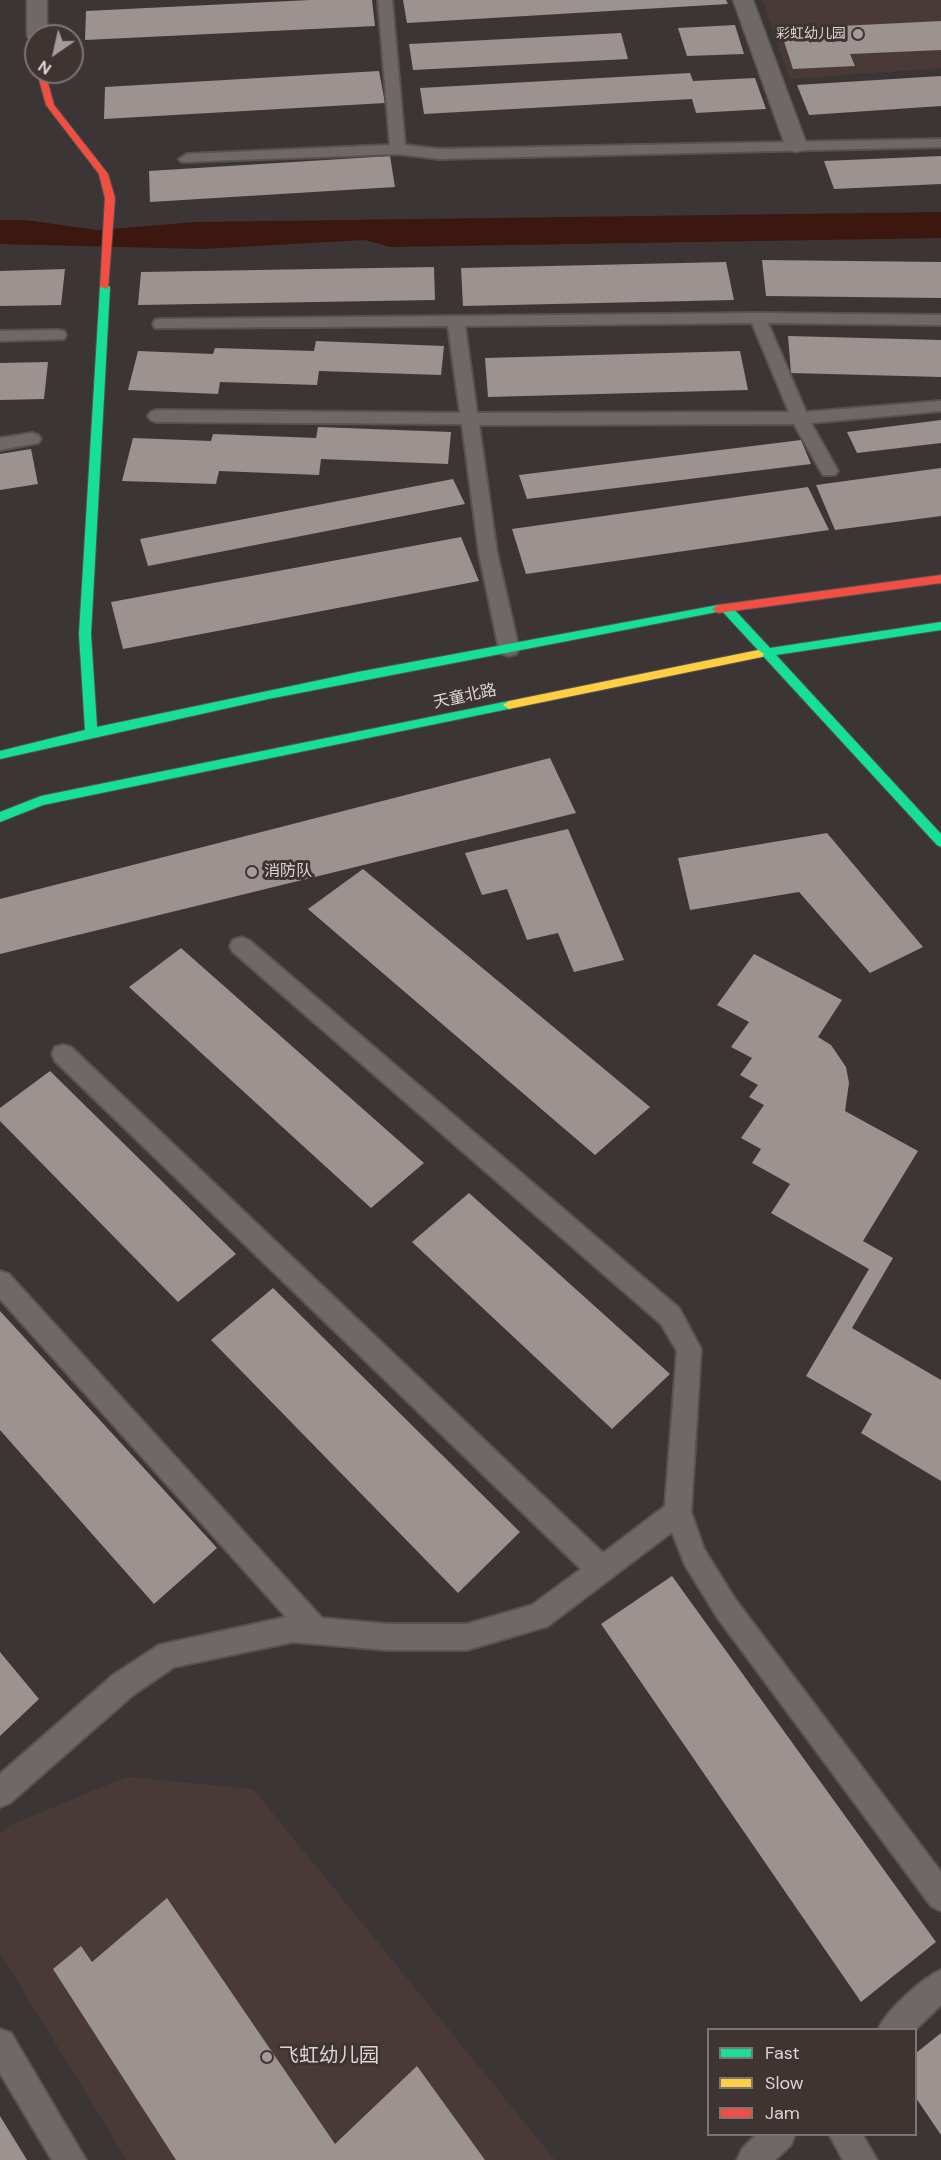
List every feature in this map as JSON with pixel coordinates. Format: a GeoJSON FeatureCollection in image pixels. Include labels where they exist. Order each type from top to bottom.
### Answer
{"type":"FeatureCollection","features":[{"type":"Feature","properties":{"kind":"main road"},"geometry":{"type":"LineString","coordinates":[[44,84],[50,105],[103,174],[110,198],[103,286],[85,634],[91,732]]}},
{"type":"Feature","properties":{"kind":"main road"},"geometry":{"type":"LineString","coordinates":[[0,755],[91,732],[726,608],[941,579]]}},
{"type":"Feature","properties":{"kind":"main road"},"geometry":{"type":"LineString","coordinates":[[726,608],[941,842]]}},
{"type":"Feature","properties":{"kind":"main road","name":"天童北路"},"geometry":{"type":"LineString","coordinates":[[0,817],[41,801],[766,651],[941,626]]}},
{"type":"Feature","properties":{"kind":"street"},"geometry":{"type":"LineString","coordinates":[[37,0],[37,24]]}},
{"type":"Feature","properties":{"kind":"street"},"geometry":{"type":"LineString","coordinates":[[743,0],[796,145]]}},
{"type":"Feature","properties":{"kind":"lane"},"geometry":{"type":"LineString","coordinates":[[385,0],[398,149]]}},
{"type":"Feature","properties":{"kind":"lane"},"geometry":{"type":"LineString","coordinates":[[188,159],[398,149],[439,154],[941,143]]}},
{"type":"Feature","properties":{"kind":"lane"},"geometry":{"type":"LineString","coordinates":[[758,318],[800,418],[829,471]]}},
{"type":"Feature","properties":{"kind":"lane"},"geometry":{"type":"LineString","coordinates":[[161,324],[758,318],[941,320]]}},
{"type":"Feature","properties":{"kind":"lane"},"geometry":{"type":"LineString","coordinates":[[456,322],[488,553],[509,649]]}},
{"type":"Feature","properties":{"kind":"lane"},"geometry":{"type":"LineString","coordinates":[[0,336],[58,336]]}},
{"type":"Feature","properties":{"kind":"lane"},"geometry":{"type":"LineString","coordinates":[[157,416],[469,419],[800,418],[941,406]]}},
{"type":"Feature","properties":{"kind":"lane"},"geometry":{"type":"LineString","coordinates":[[0,444],[32,440]]}},
{"type":"Feature","properties":{"kind":"lane"},"geometry":{"type":"LineString","coordinates":[[241,946],[670,1316],[689,1349],[678,1512],[694,1556],[726,1608],[941,1896]]}},
{"type":"Feature","properties":{"kind":"lane"},"geometry":{"type":"LineString","coordinates":[[63,1054],[602,1570]]}},
{"type":"Feature","properties":{"kind":"lane"},"geometry":{"type":"LineString","coordinates":[[0,1281],[317,1632]]}},
{"type":"Feature","properties":{"kind":"lane"},"geometry":{"type":"LineString","coordinates":[[0,1793],[123,1685],[169,1655],[293,1629],[387,1638],[467,1638],[539,1617],[678,1512]]}},
{"type":"Feature","properties":{"kind":"lane"},"geometry":{"type":"LineString","coordinates":[[895,2028],[941,1985]]}},
{"type":"Feature","properties":{"kind":"lane"},"geometry":{"type":"LineString","coordinates":[[0,2044],[70,2160]]}},
{"type":"Feature","properties":{"kind":"lane"},"geometry":{"type":"LineString","coordinates":[[753,2160],[778,2136]]}},
{"type":"Feature","properties":{"kind":"lane"},"geometry":{"type":"LineString","coordinates":[[845,2136],[861,2160]]}},
{"type":"Feature","properties":{"kind":"shaded area","name":"彩虹幼儿园"},"geometry":{"type":"Polygon","coordinates":[[[762,0],[941,0],[941,68],[790,79],[762,0]]]}},
{"type":"Feature","properties":{"kind":"shaded area"},"geometry":{"type":"Polygon","coordinates":[[[941,212],[941,238],[390,247],[365,240],[203,249],[0,244],[0,220],[25,220],[97,230],[196,222],[941,212]]]}},
{"type":"Feature","properties":{"kind":"shaded area","name":"飞虹幼儿园"},"geometry":{"type":"Polygon","coordinates":[[[126,1777],[253,1789],[555,2160],[127,2160],[0,1953],[0,1833],[8,1826],[126,1777]]]}},
{"type":"Feature","properties":{"kind":"building"},"geometry":{"type":"Polygon","coordinates":[[[310,0],[372,0],[375,26],[85,40],[86,11],[310,0]]]}},
{"type":"Feature","properties":{"kind":"building"},"geometry":{"type":"Polygon","coordinates":[[[403,0],[726,0],[728,4],[407,23],[403,0]]]}},
{"type":"Feature","properties":{"kind":"building"},"geometry":{"type":"Polygon","coordinates":[[[941,21],[941,50],[850,54],[855,66],[793,69],[780,29],[941,21]]]}},
{"type":"Feature","properties":{"kind":"building"},"geometry":{"type":"Polygon","coordinates":[[[735,25],[744,54],[687,56],[678,28],[735,25]]]}},
{"type":"Feature","properties":{"kind":"building"},"geometry":{"type":"Polygon","coordinates":[[[621,33],[628,59],[413,70],[409,44],[621,33]]]}},
{"type":"Feature","properties":{"kind":"building"},"geometry":{"type":"Polygon","coordinates":[[[379,71],[385,103],[104,119],[105,87],[379,71]]]}},
{"type":"Feature","properties":{"kind":"building"},"geometry":{"type":"Polygon","coordinates":[[[690,73],[693,81],[755,78],[766,109],[696,113],[692,99],[424,114],[420,88],[690,73]]]}},
{"type":"Feature","properties":{"kind":"building"},"geometry":{"type":"Polygon","coordinates":[[[941,76],[941,106],[809,115],[797,85],[941,76]]]}},
{"type":"Feature","properties":{"kind":"building"},"geometry":{"type":"Polygon","coordinates":[[[390,156],[395,187],[150,202],[149,171],[390,156]]]}},
{"type":"Feature","properties":{"kind":"building"},"geometry":{"type":"Polygon","coordinates":[[[941,156],[941,184],[834,189],[824,161],[941,156]]]}},
{"type":"Feature","properties":{"kind":"building"},"geometry":{"type":"Polygon","coordinates":[[[762,260],[941,262],[941,298],[766,296],[762,260]]]}},
{"type":"Feature","properties":{"kind":"building"},"geometry":{"type":"Polygon","coordinates":[[[726,262],[734,300],[463,306],[461,268],[726,262]]]}},
{"type":"Feature","properties":{"kind":"building"},"geometry":{"type":"Polygon","coordinates":[[[434,267],[435,300],[138,305],[141,272],[434,267]]]}},
{"type":"Feature","properties":{"kind":"building"},"geometry":{"type":"Polygon","coordinates":[[[65,269],[61,305],[0,306],[0,271],[65,269]]]}},
{"type":"Feature","properties":{"kind":"building"},"geometry":{"type":"Polygon","coordinates":[[[788,336],[941,340],[941,377],[791,373],[788,336]]]}},
{"type":"Feature","properties":{"kind":"building"},"geometry":{"type":"Polygon","coordinates":[[[316,341],[444,346],[441,375],[319,371],[317,385],[220,382],[218,394],[128,390],[138,351],[213,354],[215,348],[314,351],[316,341]]]}},
{"type":"Feature","properties":{"kind":"building"},"geometry":{"type":"Polygon","coordinates":[[[740,351],[748,390],[488,397],[485,358],[740,351]]]}},
{"type":"Feature","properties":{"kind":"building"},"geometry":{"type":"Polygon","coordinates":[[[48,362],[44,399],[0,400],[0,363],[48,362]]]}},
{"type":"Feature","properties":{"kind":"building"},"geometry":{"type":"Polygon","coordinates":[[[941,420],[941,443],[857,453],[847,432],[941,420]]]}},
{"type":"Feature","properties":{"kind":"building"},"geometry":{"type":"Polygon","coordinates":[[[318,427],[451,432],[448,464],[321,459],[319,475],[219,471],[216,484],[122,481],[133,438],[211,441],[213,434],[316,438],[318,427]]]}},
{"type":"Feature","properties":{"kind":"building"},"geometry":{"type":"Polygon","coordinates":[[[801,440],[811,464],[527,499],[519,475],[801,440]]]}},
{"type":"Feature","properties":{"kind":"building"},"geometry":{"type":"Polygon","coordinates":[[[31,449],[38,484],[0,490],[0,454],[31,449]]]}},
{"type":"Feature","properties":{"kind":"building"},"geometry":{"type":"Polygon","coordinates":[[[941,468],[941,516],[835,530],[816,485],[941,468]]]}},
{"type":"Feature","properties":{"kind":"building"},"geometry":{"type":"Polygon","coordinates":[[[453,479],[465,504],[148,566],[140,539],[453,479]]]}},
{"type":"Feature","properties":{"kind":"building"},"geometry":{"type":"Polygon","coordinates":[[[808,487],[829,530],[526,574],[512,529],[808,487]]]}},
{"type":"Feature","properties":{"kind":"building"},"geometry":{"type":"Polygon","coordinates":[[[461,537],[479,581],[123,649],[111,602],[461,537]]]}},
{"type":"Feature","properties":{"kind":"building"},"geometry":{"type":"Polygon","coordinates":[[[550,758],[576,813],[0,954],[0,899],[550,758]]]}},
{"type":"Feature","properties":{"kind":"building"},"geometry":{"type":"Polygon","coordinates":[[[568,829],[624,960],[574,972],[558,933],[527,940],[507,889],[482,895],[465,853],[568,829]]]}},
{"type":"Feature","properties":{"kind":"building"},"geometry":{"type":"Polygon","coordinates":[[[827,833],[923,947],[870,973],[799,892],[690,910],[678,858],[827,833]]]}},
{"type":"Feature","properties":{"kind":"building"},"geometry":{"type":"Polygon","coordinates":[[[363,869],[650,1107],[595,1155],[308,909],[363,869]]]}},
{"type":"Feature","properties":{"kind":"building"},"geometry":{"type":"Polygon","coordinates":[[[181,948],[424,1163],[371,1208],[129,987],[181,948]]]}},
{"type":"Feature","properties":{"kind":"building"},"geometry":{"type":"Polygon","coordinates":[[[754,954],[842,1000],[818,1037],[831,1045],[846,1067],[849,1083],[845,1111],[918,1151],[863,1241],[893,1258],[852,1328],[941,1380],[941,1481],[861,1433],[872,1414],[806,1376],[869,1269],[771,1213],[790,1184],[752,1163],[761,1149],[741,1138],[764,1105],[749,1097],[758,1085],[740,1075],[752,1058],[731,1047],[749,1022],[717,1005],[754,954]]]}},
{"type":"Feature","properties":{"kind":"building"},"geometry":{"type":"Polygon","coordinates":[[[50,1071],[236,1254],[178,1302],[0,1121],[0,1108],[50,1071]]]}},
{"type":"Feature","properties":{"kind":"building"},"geometry":{"type":"Polygon","coordinates":[[[469,1193],[670,1374],[612,1429],[412,1242],[469,1193]]]}},
{"type":"Feature","properties":{"kind":"building"},"geometry":{"type":"Polygon","coordinates":[[[273,1288],[520,1532],[458,1593],[211,1340],[273,1288]]]}},
{"type":"Feature","properties":{"kind":"building"},"geometry":{"type":"Polygon","coordinates":[[[0,1311],[217,1548],[154,1604],[0,1430],[0,1311]]]}},
{"type":"Feature","properties":{"kind":"building"},"geometry":{"type":"Polygon","coordinates":[[[672,1576],[936,1942],[861,2002],[601,1624],[672,1576]]]}},
{"type":"Feature","properties":{"kind":"building"},"geometry":{"type":"Polygon","coordinates":[[[0,1652],[39,1699],[0,1736],[0,1652]]]}},
{"type":"Feature","properties":{"kind":"building"},"geometry":{"type":"Polygon","coordinates":[[[167,1898],[335,2144],[417,2066],[485,2160],[176,2160],[53,1969],[81,1946],[92,1962],[167,1898]]]}},
{"type":"Feature","properties":{"kind":"building"},"geometry":{"type":"Polygon","coordinates":[[[941,2033],[941,2135],[917,2099],[917,2052],[941,2033]]]}},
{"type":"Feature","properties":{"kind":"building"},"geometry":{"type":"Polygon","coordinates":[[[0,2116],[27,2160],[0,2160],[0,2116]]]}},
{"type":"Feature","properties":{"kind":"traffic: fast"},"geometry":{"type":"LineString","coordinates":[[91,732],[85,634],[105,287]]}},
{"type":"Feature","properties":{"kind":"traffic: fast"},"geometry":{"type":"LineString","coordinates":[[726,608],[941,842]]}},
{"type":"Feature","properties":{"kind":"traffic: fast"},"geometry":{"type":"LineString","coordinates":[[0,755],[268,694],[718,609]]}},
{"type":"Feature","properties":{"kind":"traffic: fast"},"geometry":{"type":"LineString","coordinates":[[758,654],[941,626]]}},
{"type":"Feature","properties":{"kind":"traffic: fast"},"geometry":{"type":"LineString","coordinates":[[0,817],[41,801],[509,705]]}},
{"type":"Feature","properties":{"kind":"traffic: slow"},"geometry":{"type":"LineString","coordinates":[[509,705],[758,654]]}},
{"type":"Feature","properties":{"kind":"traffic: jam"},"geometry":{"type":"LineString","coordinates":[[44,84],[50,105],[103,174],[110,198],[105,287]]}},
{"type":"Feature","properties":{"kind":"traffic: jam"},"geometry":{"type":"LineString","coordinates":[[718,609],[941,579]]}},
{"type":"Feature","properties":{"kind":"place","name":"彩虹幼儿园"},"geometry":{"type":"Point","coordinates":[858,34]}},
{"type":"Feature","properties":{"kind":"place","name":"消防队"},"geometry":{"type":"Point","coordinates":[252,872]}},
{"type":"Feature","properties":{"kind":"place","name":"飞虹幼儿园"},"geometry":{"type":"Point","coordinates":[267,2057]}}]}
